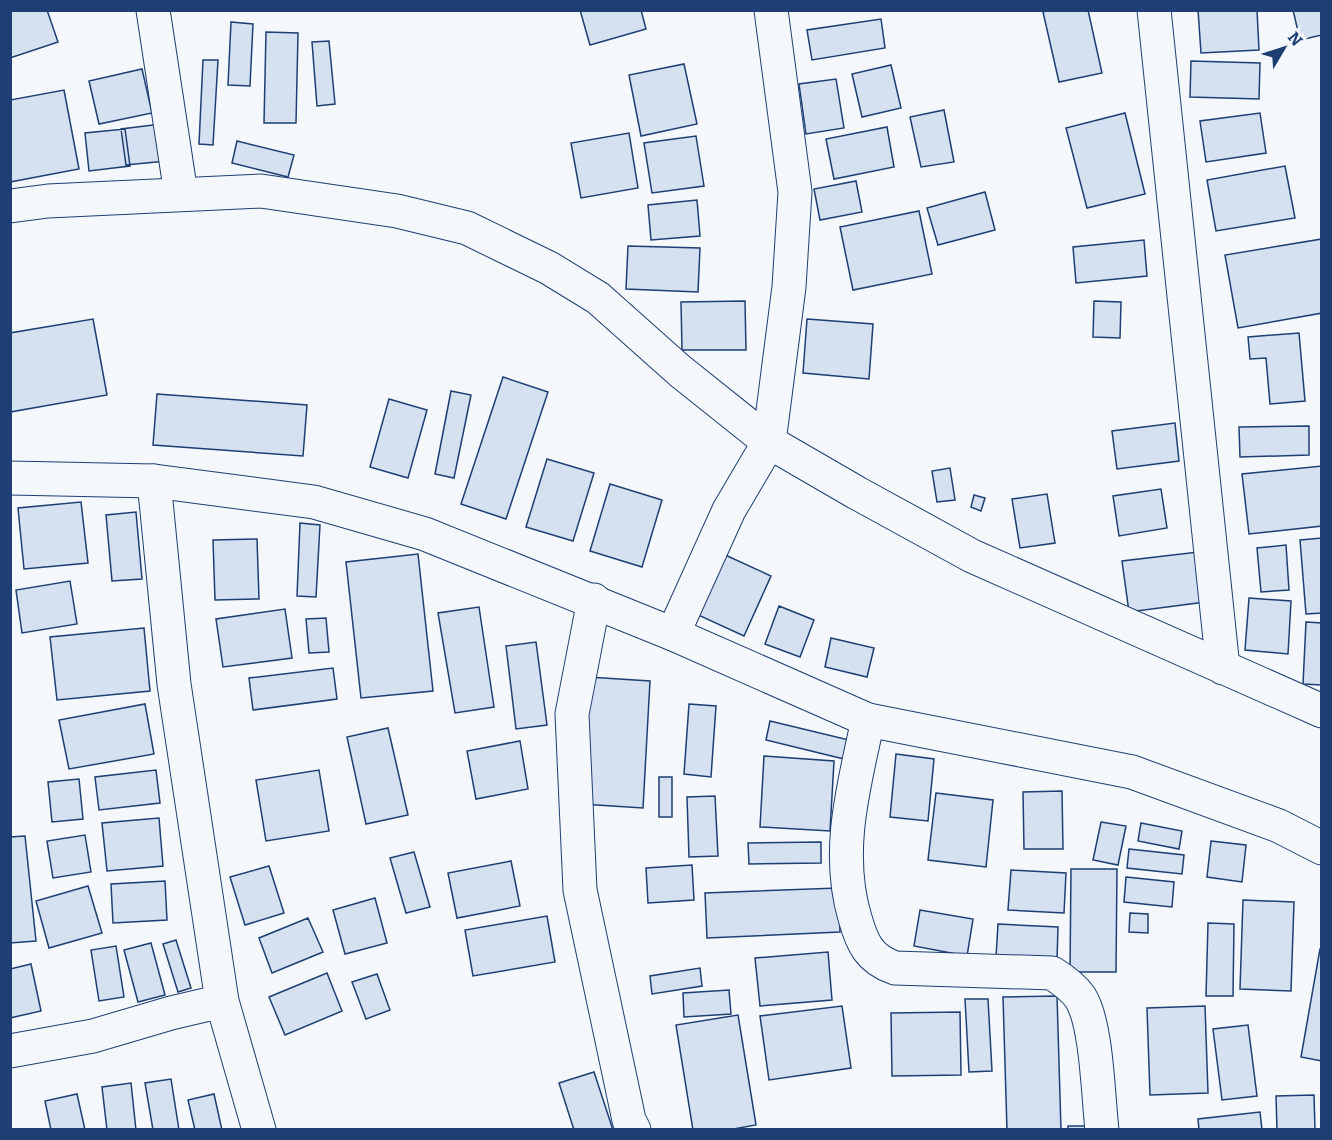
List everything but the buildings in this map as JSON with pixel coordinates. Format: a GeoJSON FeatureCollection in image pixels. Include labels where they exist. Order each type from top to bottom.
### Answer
{"type":"FeatureCollection","features":[{"type":"Feature","properties":{"kind":"street"},"geometry":{"type":"LineString","coordinates":[[153,10],[181,194]]}},
{"type":"Feature","properties":{"kind":"street"},"geometry":{"type":"LineString","coordinates":[[673,633],[729,510],[763,453],[789,287],[795,192],[771,10]]}},
{"type":"Feature","properties":{"kind":"street"},"geometry":{"type":"LineString","coordinates":[[1154,10],[1223,668]]}},
{"type":"Feature","properties":{"kind":"street"},"geometry":{"type":"LineString","coordinates":[[10,206],[48,201],[261,191],[397,211],[467,228],[549,268],[598,298],[680,371],[763,453],[972,556],[1322,711]]}},
{"type":"Feature","properties":{"kind":"street"},"geometry":{"type":"LineString","coordinates":[[10,478],[154,481],[314,502],[425,534],[594,600],[868,720],[1132,772],[1279,826],[1322,848]]}},
{"type":"Feature","properties":{"kind":"street"},"geometry":{"type":"LineString","coordinates":[[154,481],[174,684],[222,1001],[259,1130]]}},
{"type":"Feature","properties":{"kind":"street"},"geometry":{"type":"LineString","coordinates":[[594,600],[572,714],[580,890],[629,1120],[634,1130]]}},
{"type":"Feature","properties":{"kind":"street"},"geometry":{"type":"LineString","coordinates":[[868,720],[846,829],[847,890],[864,947],[884,964],[895,968],[1052,973],[1068,983],[1080,997],[1089,1015],[1102,1130]]}},
{"type":"Feature","properties":{"kind":"street"},"geometry":{"type":"LineString","coordinates":[[10,1051],[93,1036],[222,1001]]}}]}
